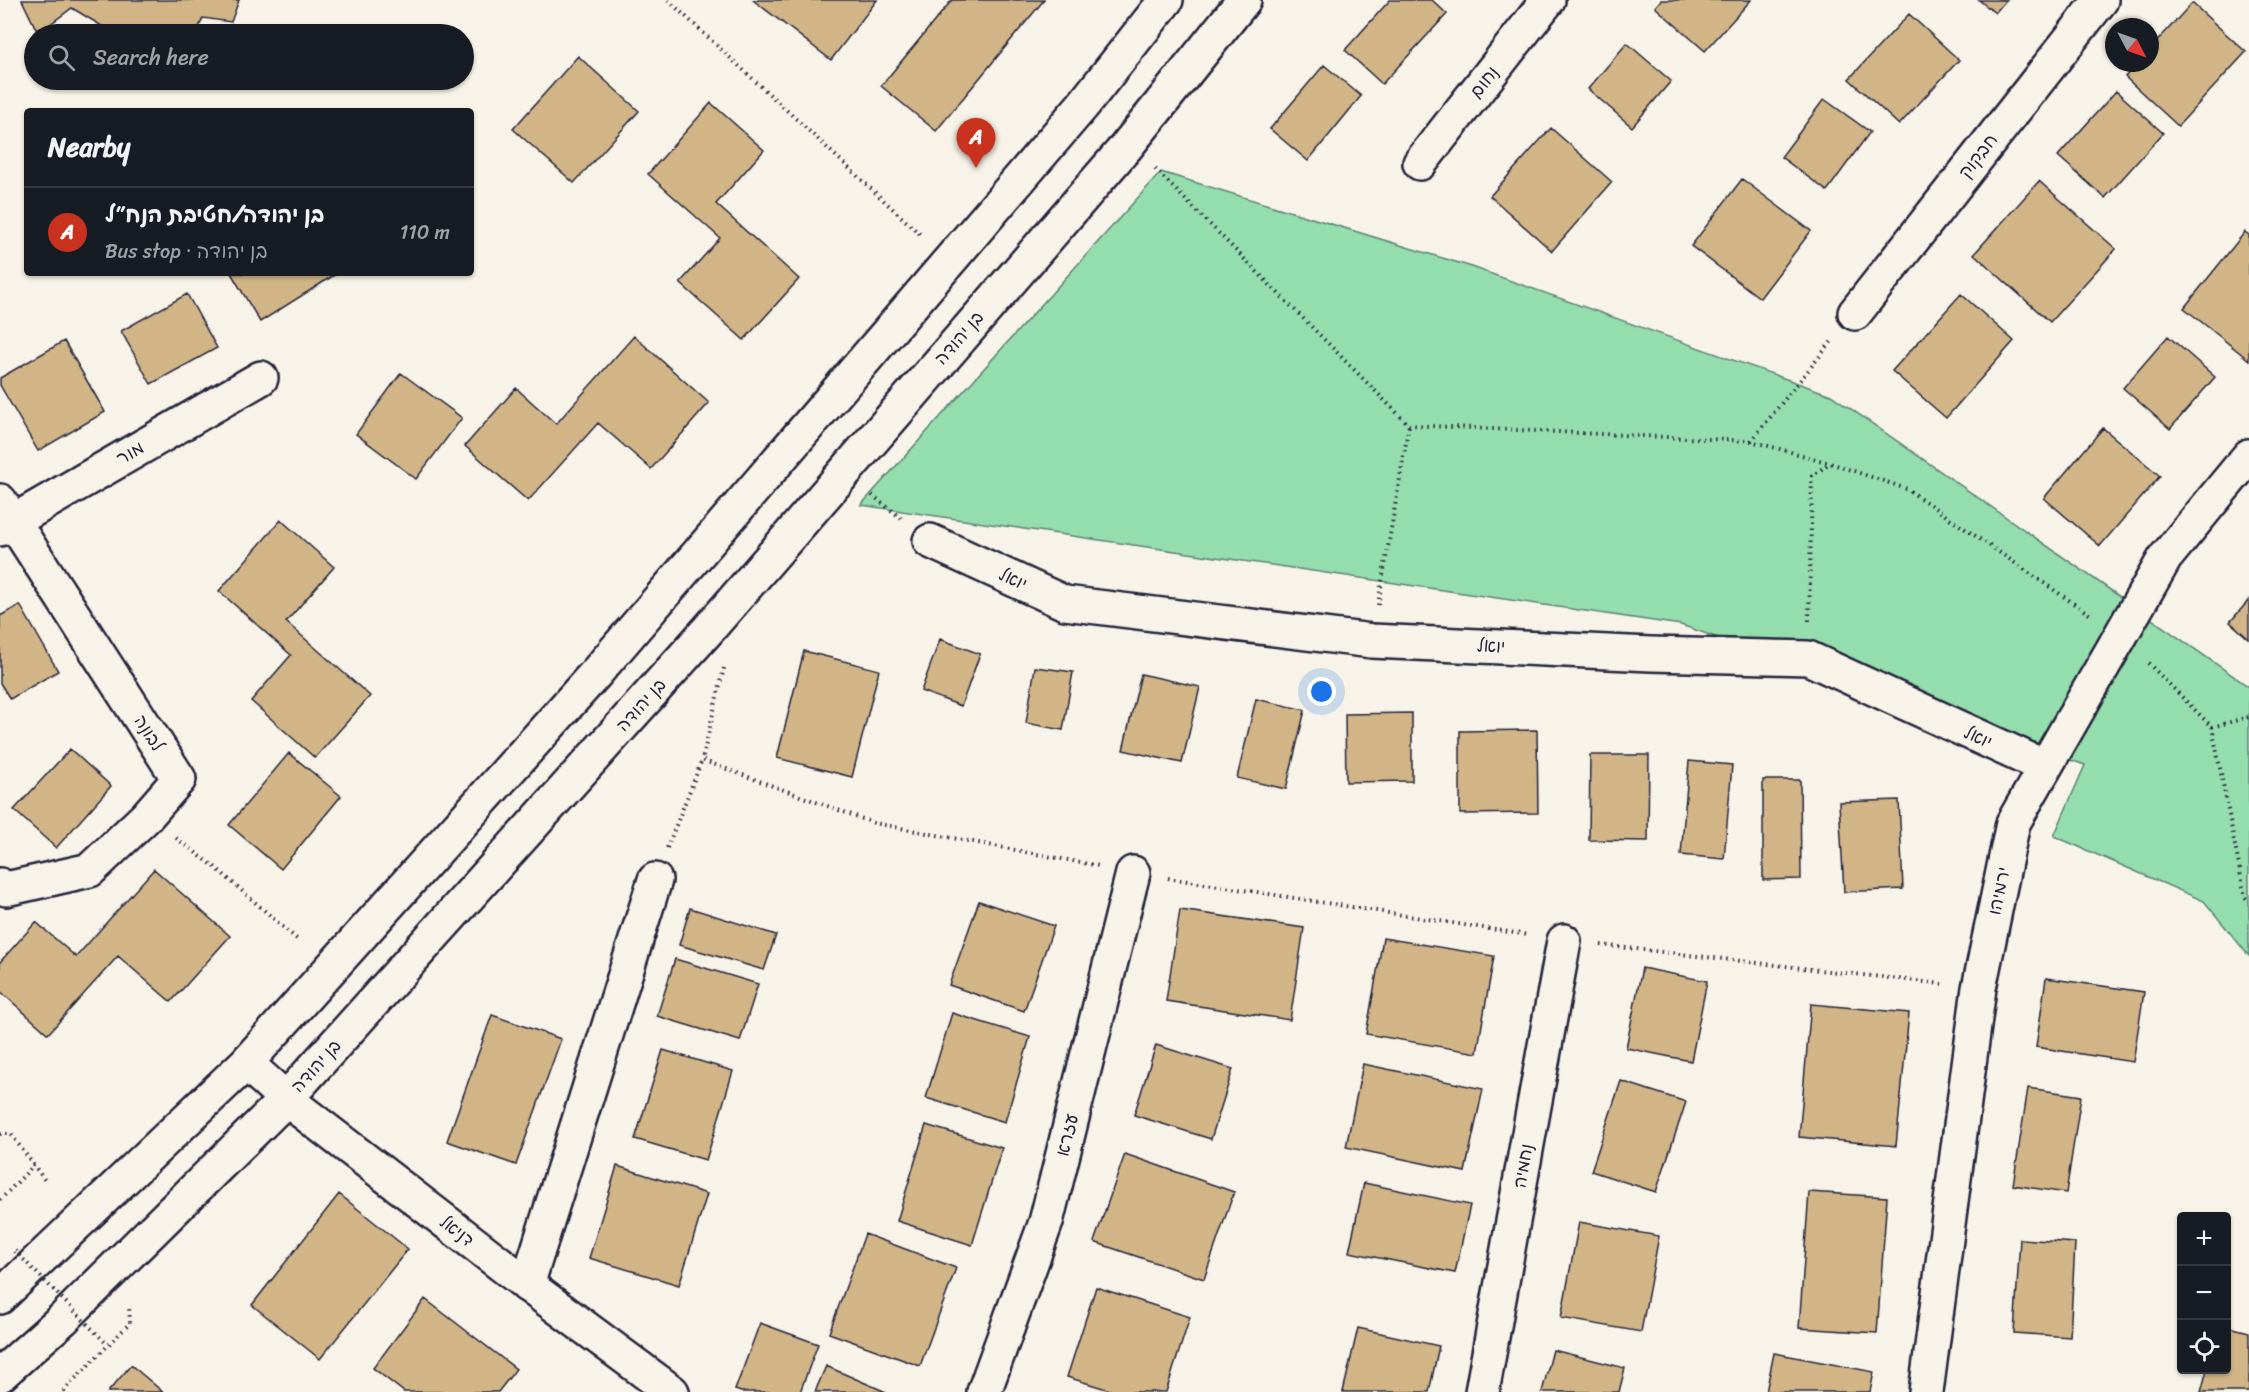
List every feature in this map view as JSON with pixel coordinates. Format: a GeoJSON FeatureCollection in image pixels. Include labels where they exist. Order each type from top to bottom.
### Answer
{"type":"FeatureCollection","features":[{"type":"Feature","properties":{"kind":"street"},"geometry":{"type":"LineString","coordinates":[[0,1297],[246,1063],[596,673],[1083,105],[1166,0]]}},
{"type":"Feature","properties":{"kind":"street","name":"בן יהודה"},"geometry":{"type":"LineString","coordinates":[[0,1375],[63,1320],[286,1099],[708,630],[1126,147],[1244,0]]}},
{"type":"Feature","properties":{"kind":"street","name":"נחום"},"geometry":{"type":"LineString","coordinates":[[1420,163],[1548,0]]}},
{"type":"Feature","properties":{"kind":"street","name":"חבקוק"},"geometry":{"type":"LineString","coordinates":[[1856,313],[2101,0]]}},
{"type":"Feature","properties":{"kind":"street","name":"מור"},"geometry":{"type":"LineString","coordinates":[[4,517],[261,378]]}},
{"type":"Feature","properties":{"kind":"street","name":"ירמיהו"},"geometry":{"type":"LineString","coordinates":[[1926,1392],[1979,988],[2013,823],[2165,558],[2249,456]]}},
{"type":"Feature","properties":{"kind":"street","name":"לבונה"},"geometry":{"type":"LineString","coordinates":[[0,885],[6,889],[90,870],[146,817],[179,779],[4,517]]}},
{"type":"Feature","properties":{"kind":"street","name":"יואל"},"geometry":{"type":"LineString","coordinates":[[930,541],[1065,603],[1372,641],[1651,654],[1808,658],[2045,767]]}},
{"type":"Feature","properties":{"kind":"street","name":"עזרא"},"geometry":{"type":"LineString","coordinates":[[984,1392],[1046,1222],[1133,873]]}},
{"type":"Feature","properties":{"kind":"street"},"geometry":{"type":"LineString","coordinates":[[527,1285],[655,880]]}},
{"type":"Feature","properties":{"kind":"street","name":"נחמיה"},"geometry":{"type":"LineString","coordinates":[[1482,1392],[1564,941]]}},
{"type":"Feature","properties":{"kind":"street","name":"דניאל"},"geometry":{"type":"LineString","coordinates":[[246,1063],[286,1099],[527,1285],[672,1392]]}},
{"type":"Feature","properties":{"kind":"path"},"geometry":{"type":"LineString","coordinates":[[668,0],[949,261]]}},
{"type":"Feature","properties":{"kind":"path"},"geometry":{"type":"LineString","coordinates":[[1126,147],[1161,174],[1409,425],[1751,441],[1830,463],[1907,489],[2121,636],[2212,728],[2245,897],[2249,902]]}},
{"type":"Feature","properties":{"kind":"path"},"geometry":{"type":"LineString","coordinates":[[1751,441],[1856,313]]}},
{"type":"Feature","properties":{"kind":"path"},"geometry":{"type":"LineString","coordinates":[[1372,641],[1409,425]]}},
{"type":"Feature","properties":{"kind":"path"},"geometry":{"type":"LineString","coordinates":[[1808,658],[1812,476],[1830,463]]}},
{"type":"Feature","properties":{"kind":"path"},"geometry":{"type":"LineString","coordinates":[[843,472],[930,541]]}},
{"type":"Feature","properties":{"kind":"path"},"geometry":{"type":"LineString","coordinates":[[655,880],[702,760],[726,661],[708,630]]}},
{"type":"Feature","properties":{"kind":"path"},"geometry":{"type":"LineString","coordinates":[[2212,728],[2249,717]]}},
{"type":"Feature","properties":{"kind":"path"},"geometry":{"type":"LineString","coordinates":[[702,760],[874,823],[1133,873],[1564,941],[1979,988]]}},
{"type":"Feature","properties":{"kind":"path"},"geometry":{"type":"LineString","coordinates":[[146,817],[215,867],[300,942]]}},
{"type":"Feature","properties":{"kind":"path"},"geometry":{"type":"LineString","coordinates":[[0,1134],[11,1134],[46,1182]]}},
{"type":"Feature","properties":{"kind":"path"},"geometry":{"type":"LineString","coordinates":[[0,1200],[34,1165]]}},
{"type":"Feature","properties":{"kind":"path"},"geometry":{"type":"LineString","coordinates":[[15,1251],[107,1344],[64,1392]]}},
{"type":"Feature","properties":{"kind":"green space"},"geometry":{"type":"Polygon","coordinates":[[[1161,172],[1472,267],[1831,395],[2249,687],[2249,956],[2204,901],[2054,836],[2085,765],[1681,625],[861,505],[1161,172]]]}},
{"type":"Feature","properties":{"kind":"building"},"geometry":{"type":"Polygon","coordinates":[[[22,0],[239,0],[231,22],[203,18],[200,24],[98,24],[72,8],[50,24],[34,24],[22,0]]]}},
{"type":"Feature","properties":{"kind":"building"},"geometry":{"type":"Polygon","coordinates":[[[753,0],[877,0],[831,60],[753,0]]]}},
{"type":"Feature","properties":{"kind":"building"},"geometry":{"type":"Polygon","coordinates":[[[952,0],[1044,0],[936,131],[881,86],[952,0]]]}},
{"type":"Feature","properties":{"kind":"building"},"geometry":{"type":"Polygon","coordinates":[[[1390,0],[1432,0],[1447,14],[1382,84],[1345,50],[1390,0]]]}},
{"type":"Feature","properties":{"kind":"building"},"geometry":{"type":"Polygon","coordinates":[[[1661,0],[1751,0],[1705,51],[1655,7],[1661,0]]]}},
{"type":"Feature","properties":{"kind":"building"},"geometry":{"type":"Polygon","coordinates":[[[1979,0],[2006,0],[1995,13],[1979,0]]]}},
{"type":"Feature","properties":{"kind":"building"},"geometry":{"type":"Polygon","coordinates":[[[2192,3],[2246,52],[2178,126],[2125,77],[2129,72],[2159,72],[2159,39],[2192,3]]]}},
{"type":"Feature","properties":{"kind":"building"},"geometry":{"type":"Polygon","coordinates":[[[1909,14],[1959,60],[1899,125],[1849,79],[1909,14]]]}},
{"type":"Feature","properties":{"kind":"building"},"geometry":{"type":"Polygon","coordinates":[[[1627,43],[1671,81],[1632,127],[1588,89],[1627,43]]]}},
{"type":"Feature","properties":{"kind":"building"},"geometry":{"type":"Polygon","coordinates":[[[578,56],[639,111],[574,183],[513,129],[578,56]]]}},
{"type":"Feature","properties":{"kind":"building"},"geometry":{"type":"Polygon","coordinates":[[[1324,65],[1361,96],[1308,161],[1270,129],[1324,65]]]}},
{"type":"Feature","properties":{"kind":"building"},"geometry":{"type":"Polygon","coordinates":[[[2116,91],[2163,133],[2105,198],[2058,156],[2116,91]]]}},
{"type":"Feature","properties":{"kind":"building"},"geometry":{"type":"Polygon","coordinates":[[[1824,99],[1870,132],[1827,191],[1781,157],[1824,99]]]}},
{"type":"Feature","properties":{"kind":"building"},"geometry":{"type":"Polygon","coordinates":[[[711,103],[764,150],[716,204],[799,279],[744,340],[680,283],[720,238],[648,174],[711,103]]]}},
{"type":"Feature","properties":{"kind":"building"},"geometry":{"type":"Polygon","coordinates":[[[1551,128],[1612,182],[1552,251],[1490,196],[1551,128]]]}},
{"type":"Feature","properties":{"kind":"building"},"geometry":{"type":"Polygon","coordinates":[[[1742,179],[1811,231],[1760,298],[1691,246],[1742,179]]]}},
{"type":"Feature","properties":{"kind":"building"},"geometry":{"type":"Polygon","coordinates":[[[2039,181],[2116,249],[2050,322],[1974,254],[2039,181]]]}},
{"type":"Feature","properties":{"kind":"building"},"geometry":{"type":"Polygon","coordinates":[[[2245,232],[2249,235],[2249,360],[2184,308],[2245,232]]]}},
{"type":"Feature","properties":{"kind":"building"},"geometry":{"type":"Polygon","coordinates":[[[233,276],[333,276],[260,322],[233,276]]]}},
{"type":"Feature","properties":{"kind":"building"},"geometry":{"type":"Polygon","coordinates":[[[187,294],[217,348],[151,384],[121,331],[187,294]]]}},
{"type":"Feature","properties":{"kind":"building"},"geometry":{"type":"Polygon","coordinates":[[[1961,294],[2014,341],[1946,418],[1892,371],[1961,294]]]}},
{"type":"Feature","properties":{"kind":"building"},"geometry":{"type":"Polygon","coordinates":[[[634,336],[709,403],[651,469],[598,423],[528,501],[465,446],[516,388],[556,424],[634,336]]]}},
{"type":"Feature","properties":{"kind":"building"},"geometry":{"type":"Polygon","coordinates":[[[2168,336],[2215,377],[2170,429],[2123,388],[2168,336]]]}},
{"type":"Feature","properties":{"kind":"building"},"geometry":{"type":"Polygon","coordinates":[[[64,341],[105,412],[38,451],[0,385],[0,378],[64,341]]]}},
{"type":"Feature","properties":{"kind":"building"},"geometry":{"type":"Polygon","coordinates":[[[401,373],[462,418],[416,479],[356,434],[401,373]]]}},
{"type":"Feature","properties":{"kind":"building"},"geometry":{"type":"Polygon","coordinates":[[[2103,428],[2160,476],[2100,546],[2044,498],[2103,428]]]}},
{"type":"Feature","properties":{"kind":"building"},"geometry":{"type":"Polygon","coordinates":[[[281,520],[334,567],[286,622],[370,696],[315,758],[251,701],[291,655],[219,591],[281,520]]]}},
{"type":"Feature","properties":{"kind":"building"},"geometry":{"type":"Polygon","coordinates":[[[2249,600],[2249,639],[2230,622],[2249,600]]]}},
{"type":"Feature","properties":{"kind":"building"},"geometry":{"type":"Polygon","coordinates":[[[20,605],[58,671],[10,699],[0,683],[0,616],[20,605]]]}},
{"type":"Feature","properties":{"kind":"building"},"geometry":{"type":"Polygon","coordinates":[[[940,639],[980,654],[961,706],[921,691],[940,639]]]}},
{"type":"Feature","properties":{"kind":"building"},"geometry":{"type":"Polygon","coordinates":[[[804,651],[879,670],[852,777],[777,758],[804,651]]]}},
{"type":"Feature","properties":{"kind":"building"},"geometry":{"type":"Polygon","coordinates":[[[1035,667],[1073,672],[1063,730],[1026,723],[1035,667]]]}},
{"type":"Feature","properties":{"kind":"building"},"geometry":{"type":"Polygon","coordinates":[[[1141,674],[1200,687],[1182,763],[1123,750],[1141,674]]]}},
{"type":"Feature","properties":{"kind":"building"},"geometry":{"type":"Polygon","coordinates":[[[1256,699],[1305,710],[1286,789],[1237,778],[1256,699]]]}},
{"type":"Feature","properties":{"kind":"building"},"geometry":{"type":"Polygon","coordinates":[[[1412,713],[1412,781],[1346,782],[1345,714],[1412,713]]]}},
{"type":"Feature","properties":{"kind":"building"},"geometry":{"type":"Polygon","coordinates":[[[1537,730],[1538,813],[1460,814],[1460,731],[1537,730]]]}},
{"type":"Feature","properties":{"kind":"building"},"geometry":{"type":"Polygon","coordinates":[[[70,749],[111,786],[56,848],[14,810],[70,749]]]}},
{"type":"Feature","properties":{"kind":"building"},"geometry":{"type":"Polygon","coordinates":[[[289,753],[341,796],[281,869],[229,825],[289,753]]]}},
{"type":"Feature","properties":{"kind":"building"},"geometry":{"type":"Polygon","coordinates":[[[1590,755],[1649,755],[1648,841],[1589,840],[1590,755]]]}},
{"type":"Feature","properties":{"kind":"building"},"geometry":{"type":"Polygon","coordinates":[[[1689,761],[1732,765],[1724,859],[1681,855],[1689,761]]]}},
{"type":"Feature","properties":{"kind":"building"},"geometry":{"type":"Polygon","coordinates":[[[1763,780],[1800,780],[1801,879],[1763,880],[1763,780]]]}},
{"type":"Feature","properties":{"kind":"building"},"geometry":{"type":"Polygon","coordinates":[[[1899,800],[1903,889],[1844,892],[1839,802],[1899,800]]]}},
{"type":"Feature","properties":{"kind":"building"},"geometry":{"type":"Polygon","coordinates":[[[154,869],[230,936],[171,1002],[118,956],[48,1034],[0,991],[0,962],[36,922],[76,957],[154,869]]]}},
{"type":"Feature","properties":{"kind":"building"},"geometry":{"type":"Polygon","coordinates":[[[979,901],[1054,926],[1024,1011],[949,985],[979,901]]]}},
{"type":"Feature","properties":{"kind":"building"},"geometry":{"type":"Polygon","coordinates":[[[690,908],[776,935],[764,970],[679,945],[690,908]]]}},
{"type":"Feature","properties":{"kind":"building"},"geometry":{"type":"Polygon","coordinates":[[[1180,910],[1304,928],[1290,1020],[1166,1001],[1180,910]]]}},
{"type":"Feature","properties":{"kind":"building"},"geometry":{"type":"Polygon","coordinates":[[[1383,938],[1494,956],[1477,1053],[1366,1034],[1383,938]]]}},
{"type":"Feature","properties":{"kind":"building"},"geometry":{"type":"Polygon","coordinates":[[[675,959],[758,984],[740,1041],[657,1016],[675,959]]]}},
{"type":"Feature","properties":{"kind":"building"},"geometry":{"type":"Polygon","coordinates":[[[1642,968],[1707,981],[1691,1061],[1626,1048],[1642,968]]]}},
{"type":"Feature","properties":{"kind":"building"},"geometry":{"type":"Polygon","coordinates":[[[2046,978],[2144,992],[2133,1062],[2036,1047],[2046,978]]]}},
{"type":"Feature","properties":{"kind":"building"},"geometry":{"type":"Polygon","coordinates":[[[1811,1004],[1909,1013],[1896,1146],[1799,1137],[1811,1004]]]}},
{"type":"Feature","properties":{"kind":"building"},"geometry":{"type":"Polygon","coordinates":[[[952,1013],[1030,1037],[1005,1122],[926,1098],[952,1013]]]}},
{"type":"Feature","properties":{"kind":"building"},"geometry":{"type":"Polygon","coordinates":[[[492,1015],[561,1039],[516,1165],[447,1141],[492,1015]]]}},
{"type":"Feature","properties":{"kind":"building"},"geometry":{"type":"Polygon","coordinates":[[[1156,1045],[1233,1069],[1211,1139],[1134,1115],[1156,1045]]]}},
{"type":"Feature","properties":{"kind":"building"},"geometry":{"type":"Polygon","coordinates":[[[663,1050],[733,1071],[706,1160],[635,1139],[663,1050]]]}},
{"type":"Feature","properties":{"kind":"building"},"geometry":{"type":"Polygon","coordinates":[[[1363,1064],[1483,1089],[1465,1172],[1346,1147],[1363,1064]]]}},
{"type":"Feature","properties":{"kind":"building"},"geometry":{"type":"Polygon","coordinates":[[[1621,1081],[1686,1102],[1656,1192],[1591,1171],[1621,1081]]]}},
{"type":"Feature","properties":{"kind":"building"},"geometry":{"type":"Polygon","coordinates":[[[2028,1088],[2081,1096],[2066,1193],[2013,1185],[2028,1088]]]}},
{"type":"Feature","properties":{"kind":"building"},"geometry":{"type":"Polygon","coordinates":[[[926,1125],[1002,1148],[972,1245],[897,1221],[926,1125]]]}},
{"type":"Feature","properties":{"kind":"building"},"geometry":{"type":"Polygon","coordinates":[[[1125,1154],[1234,1192],[1204,1279],[1094,1242],[1125,1154]]]}},
{"type":"Feature","properties":{"kind":"building"},"geometry":{"type":"Polygon","coordinates":[[[617,1166],[707,1194],[679,1285],[589,1258],[617,1166]]]}},
{"type":"Feature","properties":{"kind":"building"},"geometry":{"type":"Polygon","coordinates":[[[1364,1183],[1470,1205],[1455,1273],[1349,1252],[1364,1183]]]}},
{"type":"Feature","properties":{"kind":"building"},"geometry":{"type":"Polygon","coordinates":[[[1809,1192],[1887,1197],[1877,1333],[1799,1328],[1809,1192]]]}},
{"type":"Feature","properties":{"kind":"building"},"geometry":{"type":"Polygon","coordinates":[[[339,1194],[408,1249],[320,1359],[252,1305],[339,1194]]]}},
{"type":"Feature","properties":{"kind":"building"},"geometry":{"type":"Polygon","coordinates":[[[1579,1222],[1659,1236],[1641,1332],[1561,1318],[1579,1222]]]}},
{"type":"Feature","properties":{"kind":"building"},"geometry":{"type":"Polygon","coordinates":[[[865,1234],[956,1268],[920,1366],[829,1333],[865,1234]]]}},
{"type":"Feature","properties":{"kind":"building"},"geometry":{"type":"Polygon","coordinates":[[[2020,1239],[2075,1243],[2070,1337],[2014,1333],[2020,1239]]]}},
{"type":"Feature","properties":{"kind":"building"},"geometry":{"type":"Polygon","coordinates":[[[1096,1287],[1190,1317],[1166,1392],[1116,1392],[1067,1377],[1096,1287]]]}},
{"type":"Feature","properties":{"kind":"building"},"geometry":{"type":"Polygon","coordinates":[[[425,1299],[516,1369],[498,1392],[404,1392],[373,1368],[425,1299]]]}},
{"type":"Feature","properties":{"kind":"building"},"geometry":{"type":"Polygon","coordinates":[[[760,1323],[818,1344],[800,1392],[741,1392],[735,1390],[760,1323]]]}},
{"type":"Feature","properties":{"kind":"building"},"geometry":{"type":"Polygon","coordinates":[[[2231,1327],[2249,1332],[2249,1392],[2201,1392],[2206,1374],[2231,1374],[2231,1327]]]}},
{"type":"Feature","properties":{"kind":"building"},"geometry":{"type":"Polygon","coordinates":[[[1358,1328],[1439,1346],[1429,1392],[1343,1392],[1358,1328]]]}},
{"type":"Feature","properties":{"kind":"building"},"geometry":{"type":"Polygon","coordinates":[[[1553,1350],[1625,1368],[1619,1392],[1542,1392],[1553,1350]]]}},
{"type":"Feature","properties":{"kind":"building"},"geometry":{"type":"Polygon","coordinates":[[[1774,1353],[1874,1372],[1870,1392],[1766,1392],[1774,1353]]]}},
{"type":"Feature","properties":{"kind":"building"},"geometry":{"type":"Polygon","coordinates":[[[131,1365],[163,1392],[108,1392],[131,1365]]]}},
{"type":"Feature","properties":{"kind":"building"},"geometry":{"type":"Polygon","coordinates":[[[826,1366],[886,1392],[815,1392],[826,1366]]]}},
{"type":"Feature","properties":{"kind":"place","name":"בן יהודה/חטיבת הנח״ל"},"geometry":{"type":"Point","coordinates":[976,168]}}]}
